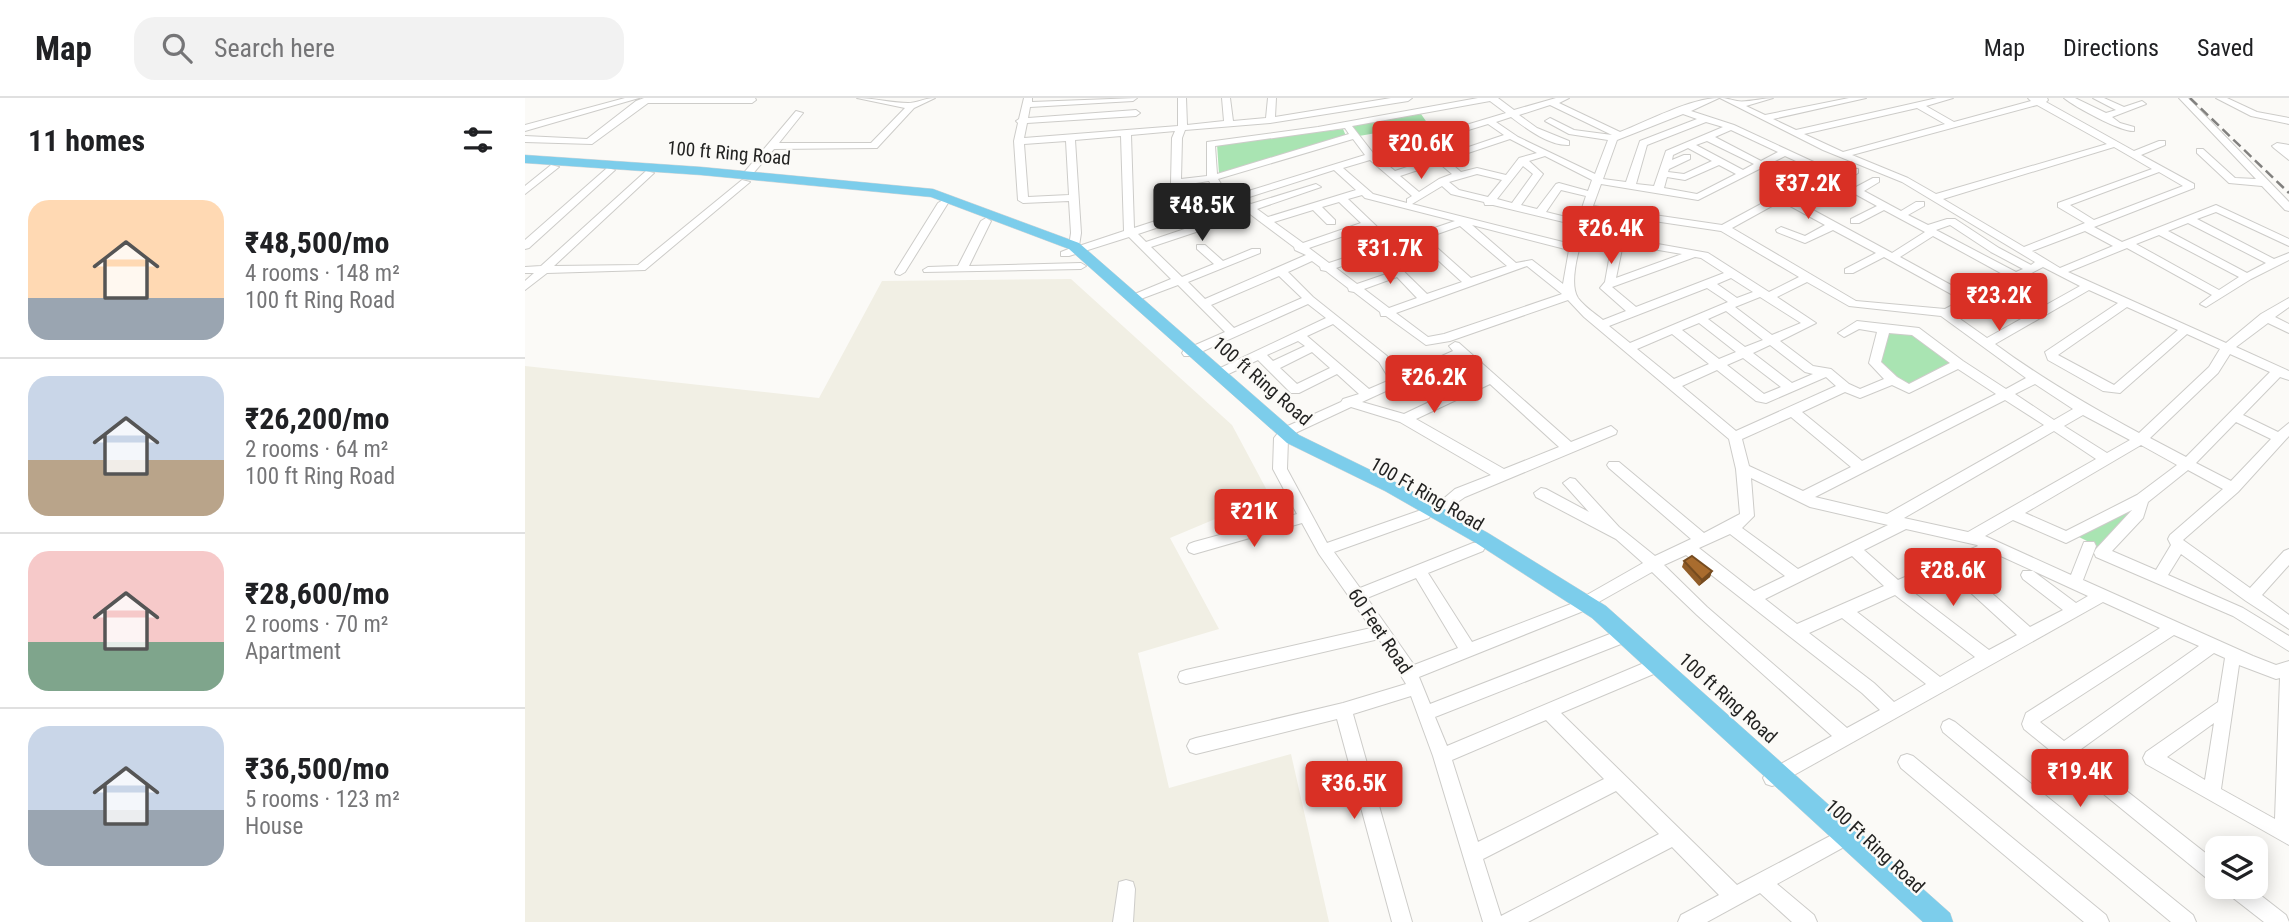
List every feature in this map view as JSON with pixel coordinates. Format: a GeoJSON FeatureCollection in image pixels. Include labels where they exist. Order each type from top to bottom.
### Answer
{"type":"FeatureCollection","features":[{"type":"Feature","properties":{"kind":"main road","name":"100 ft Ring Road"},"geometry":{"type":"LineString","coordinates":[[525,159],[933,192],[1072,249],[1134,298],[1284,435]]}},
{"type":"Feature","properties":{"kind":"main road","name":"100 Ft Ring Road"},"geometry":{"type":"LineString","coordinates":[[525,166],[746,178],[926,197],[986,221],[1072,249],[1081,266],[1191,351],[1303,454],[1430,513],[1478,547],[1581,605],[1615,639],[1776,776],[1838,841],[1925,922]]}},
{"type":"Feature","properties":{"kind":"main road","name":"100 ft Ring Road"},"geometry":{"type":"LineString","coordinates":[[1430,513],[1581,605],[1941,922]]}},
{"type":"Feature","properties":{"kind":"street"},"geometry":{"type":"LineString","coordinates":[[609,106],[619,98]]}},
{"type":"Feature","properties":{"kind":"street"},"geometry":{"type":"LineString","coordinates":[[525,128],[635,98]]}},
{"type":"Feature","properties":{"kind":"street"},"geometry":{"type":"LineString","coordinates":[[863,98],[911,106]]}},
{"type":"Feature","properties":{"kind":"street"},"geometry":{"type":"LineString","coordinates":[[1074,198],[1023,200],[1019,141],[1027,101],[1135,98],[1136,113],[1130,133],[1129,231],[1233,333]]}},
{"type":"Feature","properties":{"kind":"street"},"geometry":{"type":"LineString","coordinates":[[1182,98],[1183,124],[1178,130],[1176,183],[1212,178],[1354,135]]}},
{"type":"Feature","properties":{"kind":"street"},"geometry":{"type":"LineString","coordinates":[[1226,98],[1229,125]]}},
{"type":"Feature","properties":{"kind":"street"},"geometry":{"type":"LineString","coordinates":[[1270,120],[1274,98]]}},
{"type":"Feature","properties":{"kind":"street"},"geometry":{"type":"LineString","coordinates":[[1019,141],[1229,125],[1409,98],[1431,123]]}},
{"type":"Feature","properties":{"kind":"street"},"geometry":{"type":"LineString","coordinates":[[1070,138],[1074,198],[1072,249],[1419,141],[1431,123],[1491,98],[1531,128],[1566,143]]}},
{"type":"Feature","properties":{"kind":"street"},"geometry":{"type":"LineString","coordinates":[[1210,144],[1347,125],[1489,121],[1565,98]]}},
{"type":"Feature","properties":{"kind":"street"},"geometry":{"type":"LineString","coordinates":[[1550,121],[1580,134],[1615,136],[1715,98]]}},
{"type":"Feature","properties":{"kind":"street"},"geometry":{"type":"LineString","coordinates":[[1724,98],[1794,133],[1905,180],[1938,197],[2023,251],[2037,266]]}},
{"type":"Feature","properties":{"kind":"street"},"geometry":{"type":"LineString","coordinates":[[1737,105],[1769,98]]}},
{"type":"Feature","properties":{"kind":"street"},"geometry":{"type":"LineString","coordinates":[[1763,118],[1830,101],[1862,98]]}},
{"type":"Feature","properties":{"kind":"street"},"geometry":{"type":"LineString","coordinates":[[1794,133],[1949,98]]}},
{"type":"Feature","properties":{"kind":"street"},"geometry":{"type":"LineString","coordinates":[[1724,228],[1824,174],[1847,157],[2035,100],[2052,98]]}},
{"type":"Feature","properties":{"kind":"street"},"geometry":{"type":"LineString","coordinates":[[2068,98],[2117,125],[2131,129],[2105,138]]}},
{"type":"Feature","properties":{"kind":"street"},"geometry":{"type":"LineString","coordinates":[[2183,98],[2289,208]]}},
{"type":"Feature","properties":{"kind":"street"},"geometry":{"type":"LineString","coordinates":[[2220,98],[2254,114],[2275,116],[2289,121]]}},
{"type":"Feature","properties":{"kind":"street"},"geometry":{"type":"LineString","coordinates":[[772,146],[874,146],[911,106],[931,99]]}},
{"type":"Feature","properties":{"kind":"street"},"geometry":{"type":"LineString","coordinates":[[2102,99],[2125,110]]}},
{"type":"Feature","properties":{"kind":"street"},"geometry":{"type":"LineString","coordinates":[[525,139],[589,142],[644,101],[752,100]]}},
{"type":"Feature","properties":{"kind":"street"},"geometry":{"type":"LineString","coordinates":[[2023,251],[2190,187],[2035,100]]}},
{"type":"Feature","properties":{"kind":"street"},"geometry":{"type":"LineString","coordinates":[[1550,102],[1615,136]]}},
{"type":"Feature","properties":{"kind":"street"},"geometry":{"type":"LineString","coordinates":[[2105,116],[2141,104]]}},
{"type":"Feature","properties":{"kind":"street"},"geometry":{"type":"LineString","coordinates":[[1920,106],[1953,125]]}},
{"type":"Feature","properties":{"kind":"street"},"geometry":{"type":"LineString","coordinates":[[1337,110],[1371,156],[1417,195]]}},
{"type":"Feature","properties":{"kind":"street"},"geometry":{"type":"LineString","coordinates":[[1680,110],[1731,127],[1785,152],[1836,182],[2017,277]]}},
{"type":"Feature","properties":{"kind":"street"},"geometry":{"type":"LineString","coordinates":[[2275,116],[2289,111]]}},
{"type":"Feature","properties":{"kind":"street"},"geometry":{"type":"LineString","coordinates":[[525,270],[631,270],[645,266],[746,178],[799,113]]}},
{"type":"Feature","properties":{"kind":"street"},"geometry":{"type":"LineString","coordinates":[[1021,121],[1136,113]]}},
{"type":"Feature","properties":{"kind":"street"},"geometry":{"type":"LineString","coordinates":[[1531,128],[1571,113]]}},
{"type":"Feature","properties":{"kind":"street"},"geometry":{"type":"LineString","coordinates":[[1630,186],[1645,142],[1705,119]]}},
{"type":"Feature","properties":{"kind":"street"},"geometry":{"type":"LineString","coordinates":[[1489,121],[1511,136],[1598,180],[1698,197],[1785,152]]}},
{"type":"Feature","properties":{"kind":"street"},"geometry":{"type":"LineString","coordinates":[[1209,127],[1212,178],[1231,200],[1250,209],[1384,313],[1426,341],[1446,338],[1570,295]]}},
{"type":"Feature","properties":{"kind":"street"},"geometry":{"type":"LineString","coordinates":[[1658,190],[1669,153],[1731,127]]}},
{"type":"Feature","properties":{"kind":"street"},"geometry":{"type":"LineString","coordinates":[[1489,203],[1522,160],[1549,154],[1580,134]]}},
{"type":"Feature","properties":{"kind":"street"},"geometry":{"type":"LineString","coordinates":[[1393,175],[1511,136]]}},
{"type":"Feature","properties":{"kind":"street"},"geometry":{"type":"LineString","coordinates":[[1570,295],[1568,276],[1575,248],[1615,136]]}},
{"type":"Feature","properties":{"kind":"street"},"geometry":{"type":"LineString","coordinates":[[1707,137],[1762,165]]}},
{"type":"Feature","properties":{"kind":"street"},"geometry":{"type":"LineString","coordinates":[[1419,141],[1459,175]]}},
{"type":"Feature","properties":{"kind":"street"},"geometry":{"type":"LineString","coordinates":[[1938,197],[2116,144]]}},
{"type":"Feature","properties":{"kind":"street"},"geometry":{"type":"LineString","coordinates":[[2134,154],[2162,144]]}},
{"type":"Feature","properties":{"kind":"street"},"geometry":{"type":"LineString","coordinates":[[1689,145],[1744,174]]}},
{"type":"Feature","properties":{"kind":"street"},"geometry":{"type":"LineString","coordinates":[[2289,148],[2277,146],[2289,157]]}},
{"type":"Feature","properties":{"kind":"street"},"geometry":{"type":"LineString","coordinates":[[2200,151],[2232,181],[2266,183]]}},
{"type":"Feature","properties":{"kind":"street"},"geometry":{"type":"LineString","coordinates":[[1664,170],[1687,157]]}},
{"type":"Feature","properties":{"kind":"street"},"geometry":{"type":"LineString","coordinates":[[1522,160],[1538,174],[1559,186],[1593,195]]}},
{"type":"Feature","properties":{"kind":"street"},"geometry":{"type":"LineString","coordinates":[[1664,170],[1685,177],[1720,161]]}},
{"type":"Feature","properties":{"kind":"street"},"geometry":{"type":"LineString","coordinates":[[525,191],[554,167]]}},
{"type":"Feature","properties":{"kind":"street"},"geometry":{"type":"LineString","coordinates":[[1336,167],[1370,196],[1575,248]]}},
{"type":"Feature","properties":{"kind":"street"},"geometry":{"type":"LineString","coordinates":[[2160,169],[2062,205],[2124,245],[2218,294]]}},
{"type":"Feature","properties":{"kind":"street"},"geometry":{"type":"LineString","coordinates":[[525,246],[610,170]]}},
{"type":"Feature","properties":{"kind":"street"},"geometry":{"type":"LineString","coordinates":[[1407,206],[1417,195],[1459,175],[1477,171],[1508,178]]}},
{"type":"Feature","properties":{"kind":"street"},"geometry":{"type":"LineString","coordinates":[[1836,182],[1855,172]]}},
{"type":"Feature","properties":{"kind":"street"},"geometry":{"type":"LineString","coordinates":[[525,287],[649,173]]}},
{"type":"Feature","properties":{"kind":"street"},"geometry":{"type":"LineString","coordinates":[[1514,208],[1538,174]]}},
{"type":"Feature","properties":{"kind":"street"},"geometry":{"type":"LineString","coordinates":[[1304,176],[1369,224],[1391,246]]}},
{"type":"Feature","properties":{"kind":"street"},"geometry":{"type":"LineString","coordinates":[[1856,191],[1876,180]]}},
{"type":"Feature","properties":{"kind":"street"},"geometry":{"type":"LineString","coordinates":[[1442,181],[1455,192],[1489,203],[1583,224]]}},
{"type":"Feature","properties":{"kind":"street"},"geometry":{"type":"LineString","coordinates":[[1539,214],[1559,186]]}},
{"type":"Feature","properties":{"kind":"street"},"geometry":{"type":"LineString","coordinates":[[1143,246],[1316,187]]}},
{"type":"Feature","properties":{"kind":"street"},"geometry":{"type":"LineString","coordinates":[[1265,221],[1363,191]]}},
{"type":"Feature","properties":{"kind":"street"},"geometry":{"type":"LineString","coordinates":[[1781,197],[1972,300]]}},
{"type":"Feature","properties":{"kind":"street"},"geometry":{"type":"LineString","coordinates":[[900,272],[943,203]]}},
{"type":"Feature","properties":{"kind":"street"},"geometry":{"type":"LineString","coordinates":[[1900,215],[1920,204]]}},
{"type":"Feature","properties":{"kind":"street"},"geometry":{"type":"LineString","coordinates":[[1315,206],[1331,222]]}},
{"type":"Feature","properties":{"kind":"street"},"geometry":{"type":"LineString","coordinates":[[1855,221],[1884,206]]}},
{"type":"Feature","properties":{"kind":"street"},"geometry":{"type":"LineString","coordinates":[[1588,208],[1724,228],[1853,304],[1944,313],[2037,266]]}},
{"type":"Feature","properties":{"kind":"street"},"geometry":{"type":"LineString","coordinates":[[2059,272],[2219,208],[2289,243]]}},
{"type":"Feature","properties":{"kind":"street"},"geometry":{"type":"LineString","coordinates":[[1623,213],[1607,288],[1635,312]]}},
{"type":"Feature","properties":{"kind":"street"},"geometry":{"type":"LineString","coordinates":[[2188,219],[2273,263]]}},
{"type":"Feature","properties":{"kind":"street"},"geometry":{"type":"LineString","coordinates":[[962,269],[986,221]]}},
{"type":"Feature","properties":{"kind":"street"},"geometry":{"type":"LineString","coordinates":[[1325,268],[1464,221]]}},
{"type":"Feature","properties":{"kind":"street"},"geometry":{"type":"LineString","coordinates":[[1464,221],[1515,267]]}},
{"type":"Feature","properties":{"kind":"street"},"geometry":{"type":"LineString","coordinates":[[1849,271],[1888,255],[1951,221],[1995,250],[2059,272],[2284,374],[2234,416],[2186,465],[2142,499],[2066,537]]}},
{"type":"Feature","properties":{"kind":"street"},"geometry":{"type":"LineString","coordinates":[[1299,248],[1369,224]]}},
{"type":"Feature","properties":{"kind":"street"},"geometry":{"type":"LineString","coordinates":[[1781,230],[1805,240],[1834,225]]}},
{"type":"Feature","properties":{"kind":"street"},"geometry":{"type":"LineString","coordinates":[[2160,231],[2246,277]]}},
{"type":"Feature","properties":{"kind":"street"},"geometry":{"type":"LineString","coordinates":[[1419,237],[1469,283]]}},
{"type":"Feature","properties":{"kind":"street"},"geometry":{"type":"LineString","coordinates":[[1619,240],[1707,256],[1810,323],[1672,385]]}},
{"type":"Feature","properties":{"kind":"street"},"geometry":{"type":"LineString","coordinates":[[1201,247],[1221,265]]}},
{"type":"Feature","properties":{"kind":"street"},"geometry":{"type":"LineString","coordinates":[[1134,298],[1256,251]]}},
{"type":"Feature","properties":{"kind":"street"},"geometry":{"type":"LineString","coordinates":[[1377,251],[1425,299]]}},
{"type":"Feature","properties":{"kind":"street"},"geometry":{"type":"LineString","coordinates":[[1610,283],[1695,253]]}},
{"type":"Feature","properties":{"kind":"street"},"geometry":{"type":"LineString","coordinates":[[2206,304],[2246,277],[2289,256]]}},
{"type":"Feature","properties":{"kind":"street"},"geometry":{"type":"LineString","coordinates":[[1203,304],[1311,257]]}},
{"type":"Feature","properties":{"kind":"street"},"geometry":{"type":"LineString","coordinates":[[1196,746],[1343,710],[1412,681],[1469,651],[1581,605],[1651,565],[1731,527],[1747,516],[1743,469],[1735,437],[1529,262],[1384,313]]}},
{"type":"Feature","properties":{"kind":"street"},"geometry":{"type":"LineString","coordinates":[[928,270],[1081,266]]}},
{"type":"Feature","properties":{"kind":"street"},"geometry":{"type":"LineString","coordinates":[[1281,271],[1309,299],[1383,359],[1396,380]]}},
{"type":"Feature","properties":{"kind":"street"},"geometry":{"type":"LineString","coordinates":[[1353,289],[1399,273]]}},
{"type":"Feature","properties":{"kind":"street"},"geometry":{"type":"LineString","coordinates":[[1601,325],[1732,274]]}},
{"type":"Feature","properties":{"kind":"street"},"geometry":{"type":"LineString","coordinates":[[1628,348],[1731,305],[1765,295],[1806,278]]}},
{"type":"Feature","properties":{"kind":"street"},"geometry":{"type":"LineString","coordinates":[[1708,283],[1772,341],[1809,369],[1827,372],[1845,387],[1860,394],[1893,380]]}},
{"type":"Feature","properties":{"kind":"street"},"geometry":{"type":"LineString","coordinates":[[1986,344],[2088,286]]}},
{"type":"Feature","properties":{"kind":"street"},"geometry":{"type":"LineString","coordinates":[[1191,351],[1309,299]]}},
{"type":"Feature","properties":{"kind":"street"},"geometry":{"type":"LineString","coordinates":[[1971,537],[2140,440],[2214,370],[2227,348],[2289,301]]}},
{"type":"Feature","properties":{"kind":"street"},"geometry":{"type":"LineString","coordinates":[[2125,303],[2051,352],[2083,409],[2233,488]]}},
{"type":"Feature","properties":{"kind":"street"},"geometry":{"type":"LineString","coordinates":[[1944,313],[2035,379],[2119,389],[2186,329]]}},
{"type":"Feature","properties":{"kind":"street"},"geometry":{"type":"LineString","coordinates":[[2265,317],[2289,329]]}},
{"type":"Feature","properties":{"kind":"street"},"geometry":{"type":"LineString","coordinates":[[1700,318],[1790,388]]}},
{"type":"Feature","properties":{"kind":"street"},"geometry":{"type":"LineString","coordinates":[[1218,373],[1334,319]]}},
{"type":"Feature","properties":{"kind":"street"},"geometry":{"type":"LineString","coordinates":[[1844,332],[1857,325],[1915,331],[2003,395],[2106,459]]}},
{"type":"Feature","properties":{"kind":"street"},"geometry":{"type":"LineString","coordinates":[[1673,329],[1761,398],[1766,399],[1827,372]]}},
{"type":"Feature","properties":{"kind":"street"},"geometry":{"type":"LineString","coordinates":[[1884,329],[1875,362],[1893,380],[1909,389],[1958,364]]}},
{"type":"Feature","properties":{"kind":"street"},"geometry":{"type":"LineString","coordinates":[[1300,336],[1366,393]]}},
{"type":"Feature","properties":{"kind":"street"},"geometry":{"type":"LineString","coordinates":[[1446,338],[1569,448]]}},
{"type":"Feature","properties":{"kind":"street"},"geometry":{"type":"LineString","coordinates":[[1272,368],[1313,347]]}},
{"type":"Feature","properties":{"kind":"street"},"geometry":{"type":"LineString","coordinates":[[1284,435],[1366,393],[1461,352]]}},
{"type":"Feature","properties":{"kind":"street"},"geometry":{"type":"LineString","coordinates":[[1260,355],[1295,390],[1338,369]]}},
{"type":"Feature","properties":{"kind":"street"},"geometry":{"type":"LineString","coordinates":[[1405,419],[1491,379]]}},
{"type":"Feature","properties":{"kind":"street"},"geometry":{"type":"LineString","coordinates":[[1803,498],[2035,379]]}},
{"type":"Feature","properties":{"kind":"street"},"geometry":{"type":"LineString","coordinates":[[1735,437],[1845,387]]}},
{"type":"Feature","properties":{"kind":"street"},"geometry":{"type":"LineString","coordinates":[[1347,402],[1405,419],[1503,475]]}},
{"type":"Feature","properties":{"kind":"street"},"geometry":{"type":"LineString","coordinates":[[1751,599],[1853,548],[2083,409]]}},
{"type":"Feature","properties":{"kind":"street"},"geometry":{"type":"LineString","coordinates":[[1793,411],[1861,468]]}},
{"type":"Feature","properties":{"kind":"street"},"geometry":{"type":"LineString","coordinates":[[2234,416],[2284,433],[2233,488],[2175,539],[2179,545],[2289,623]]}},
{"type":"Feature","properties":{"kind":"street"},"geometry":{"type":"LineString","coordinates":[[1324,550],[1430,513],[1460,493],[1611,431]]}},
{"type":"Feature","properties":{"kind":"street","name":"60 Feet Road"},"geometry":{"type":"LineString","coordinates":[[1284,435],[1280,469],[1324,550],[1383,632],[1412,681],[1442,756],[1493,922]]}},
{"type":"Feature","properties":{"kind":"street"},"geometry":{"type":"LineString","coordinates":[[1614,465],[1751,599],[1868,688],[1892,711]]}},
{"type":"Feature","properties":{"kind":"street"},"geometry":{"type":"LineString","coordinates":[[1743,469],[1803,498],[1895,522],[1971,537],[1994,545],[2233,655],[2276,672],[2288,669],[2287,835],[2152,758],[2227,705]]}},
{"type":"Feature","properties":{"kind":"street"},"geometry":{"type":"LineString","coordinates":[[1570,482],[1651,565],[1846,737]]}},
{"type":"Feature","properties":{"kind":"street"},"geometry":{"type":"LineString","coordinates":[[1541,493],[1621,535]]}},
{"type":"Feature","properties":{"kind":"street"},"geometry":{"type":"LineString","coordinates":[[2075,583],[2095,550],[2138,514],[2142,499]]}},
{"type":"Feature","properties":{"kind":"street"},"geometry":{"type":"LineString","coordinates":[[2014,514],[2238,612],[2289,644]]}},
{"type":"Feature","properties":{"kind":"street"},"geometry":{"type":"LineString","coordinates":[[1194,548],[1306,517]]}},
{"type":"Feature","properties":{"kind":"street"},"geometry":{"type":"LineString","coordinates":[[1731,527],[1796,576]]}},
{"type":"Feature","properties":{"kind":"street"},"geometry":{"type":"LineString","coordinates":[[1795,632],[1994,545]]}},
{"type":"Feature","properties":{"kind":"street"},"geometry":{"type":"LineString","coordinates":[[2159,577],[2179,545]]}},
{"type":"Feature","properties":{"kind":"street"},"geometry":{"type":"LineString","coordinates":[[1357,596],[1478,547]]}},
{"type":"Feature","properties":{"kind":"street"},"geometry":{"type":"LineString","coordinates":[[1853,548],[1895,587],[1988,658]]}},
{"type":"Feature","properties":{"kind":"street"},"geometry":{"type":"LineString","coordinates":[[2251,597],[2287,561]]}},
{"type":"Feature","properties":{"kind":"street"},"geometry":{"type":"LineString","coordinates":[[1949,564],[2028,635]]}},
{"type":"Feature","properties":{"kind":"street"},"geometry":{"type":"LineString","coordinates":[[1419,571],[1469,651]]}},
{"type":"Feature","properties":{"kind":"street"},"geometry":{"type":"LineString","coordinates":[[2028,575],[2074,610]]}},
{"type":"Feature","properties":{"kind":"street"},"geometry":{"type":"LineString","coordinates":[[1776,776],[2101,596]]}},
{"type":"Feature","properties":{"kind":"street"},"geometry":{"type":"LineString","coordinates":[[1843,610],[1939,685]]}},
{"type":"Feature","properties":{"kind":"street"},"geometry":{"type":"LineString","coordinates":[[2173,628],[2032,718],[2030,724],[2034,730],[2205,864]]}},
{"type":"Feature","properties":{"kind":"street"},"geometry":{"type":"LineString","coordinates":[[1186,677],[1383,632]]}},
{"type":"Feature","properties":{"kind":"street"},"geometry":{"type":"LineString","coordinates":[[1425,713],[1615,639]]}},
{"type":"Feature","properties":{"kind":"street"},"geometry":{"type":"LineString","coordinates":[[2063,752],[2212,646]]}},
{"type":"Feature","properties":{"kind":"street"},"geometry":{"type":"LineString","coordinates":[[2212,793],[2233,655]]}},
{"type":"Feature","properties":{"kind":"street"},"geometry":{"type":"LineString","coordinates":[[1442,756],[1650,668]]}},
{"type":"Feature","properties":{"kind":"street"},"geometry":{"type":"LineString","coordinates":[[1343,710],[1402,922]]}},
{"type":"Feature","properties":{"kind":"street"},"geometry":{"type":"LineString","coordinates":[[1549,713],[1734,896]]}},
{"type":"Feature","properties":{"kind":"street"},"geometry":{"type":"LineString","coordinates":[[1949,727],[2186,922]]}},
{"type":"Feature","properties":{"kind":"street"},"geometry":{"type":"LineString","coordinates":[[1907,762],[2099,922]]}},
{"type":"Feature","properties":{"kind":"street"},"geometry":{"type":"LineString","coordinates":[[1472,855],[1618,781]]}},
{"type":"Feature","properties":{"kind":"street"},"geometry":{"type":"LineString","coordinates":[[1508,922],[1674,836]]}},
{"type":"Feature","properties":{"kind":"street"},"geometry":{"type":"LineString","coordinates":[[1688,922],[1838,841]]}},
{"type":"Feature","properties":{"kind":"street"},"geometry":{"type":"LineString","coordinates":[[1761,881],[1807,922]]}},
{"type":"Feature","properties":{"kind":"street"},"geometry":{"type":"LineString","coordinates":[[1123,922],[1126,889]]}},
{"type":"Feature","properties":{"kind":"street"},"geometry":{"type":"LineString","coordinates":[[2250,899],[2279,922]]}},
{"type":"Feature","properties":{"kind":"shaded area"},"geometry":{"type":"Polygon","coordinates":[[[1071,279],[1232,425],[1270,496],[1170,538],[1219,629],[1138,653],[1169,788],[1291,754],[1329,922],[525,922],[525,366],[819,398],[882,281],[1071,279]]]}},
{"type":"Feature","properties":{"kind":"green space"},"geometry":{"type":"Polygon","coordinates":[[[1421,114],[1428,124],[1359,136],[1353,126],[1421,114]]]}},
{"type":"Feature","properties":{"kind":"green space"},"geometry":{"type":"Polygon","coordinates":[[[1343,129],[1346,136],[1219,174],[1217,144],[1343,129]]]}},
{"type":"Feature","properties":{"kind":"green space"},"geometry":{"type":"Polygon","coordinates":[[[1911,332],[1954,363],[1907,385],[1880,362],[1886,333],[1911,332]]]}},
{"type":"Feature","properties":{"kind":"green space"},"geometry":{"type":"Polygon","coordinates":[[[2134,506],[2101,548],[2077,536],[2134,506]]]}},
{"type":"Feature","properties":{"kind":"building"},"geometry":{"type":"Polygon","coordinates":[[[1692,556],[1712,571],[1702,580],[1684,561],[1692,556]]]}},
{"type":"Feature","properties":{"kind":"railway"},"geometry":{"type":"LineString","coordinates":[[2190,98],[2289,193]]}}]}
